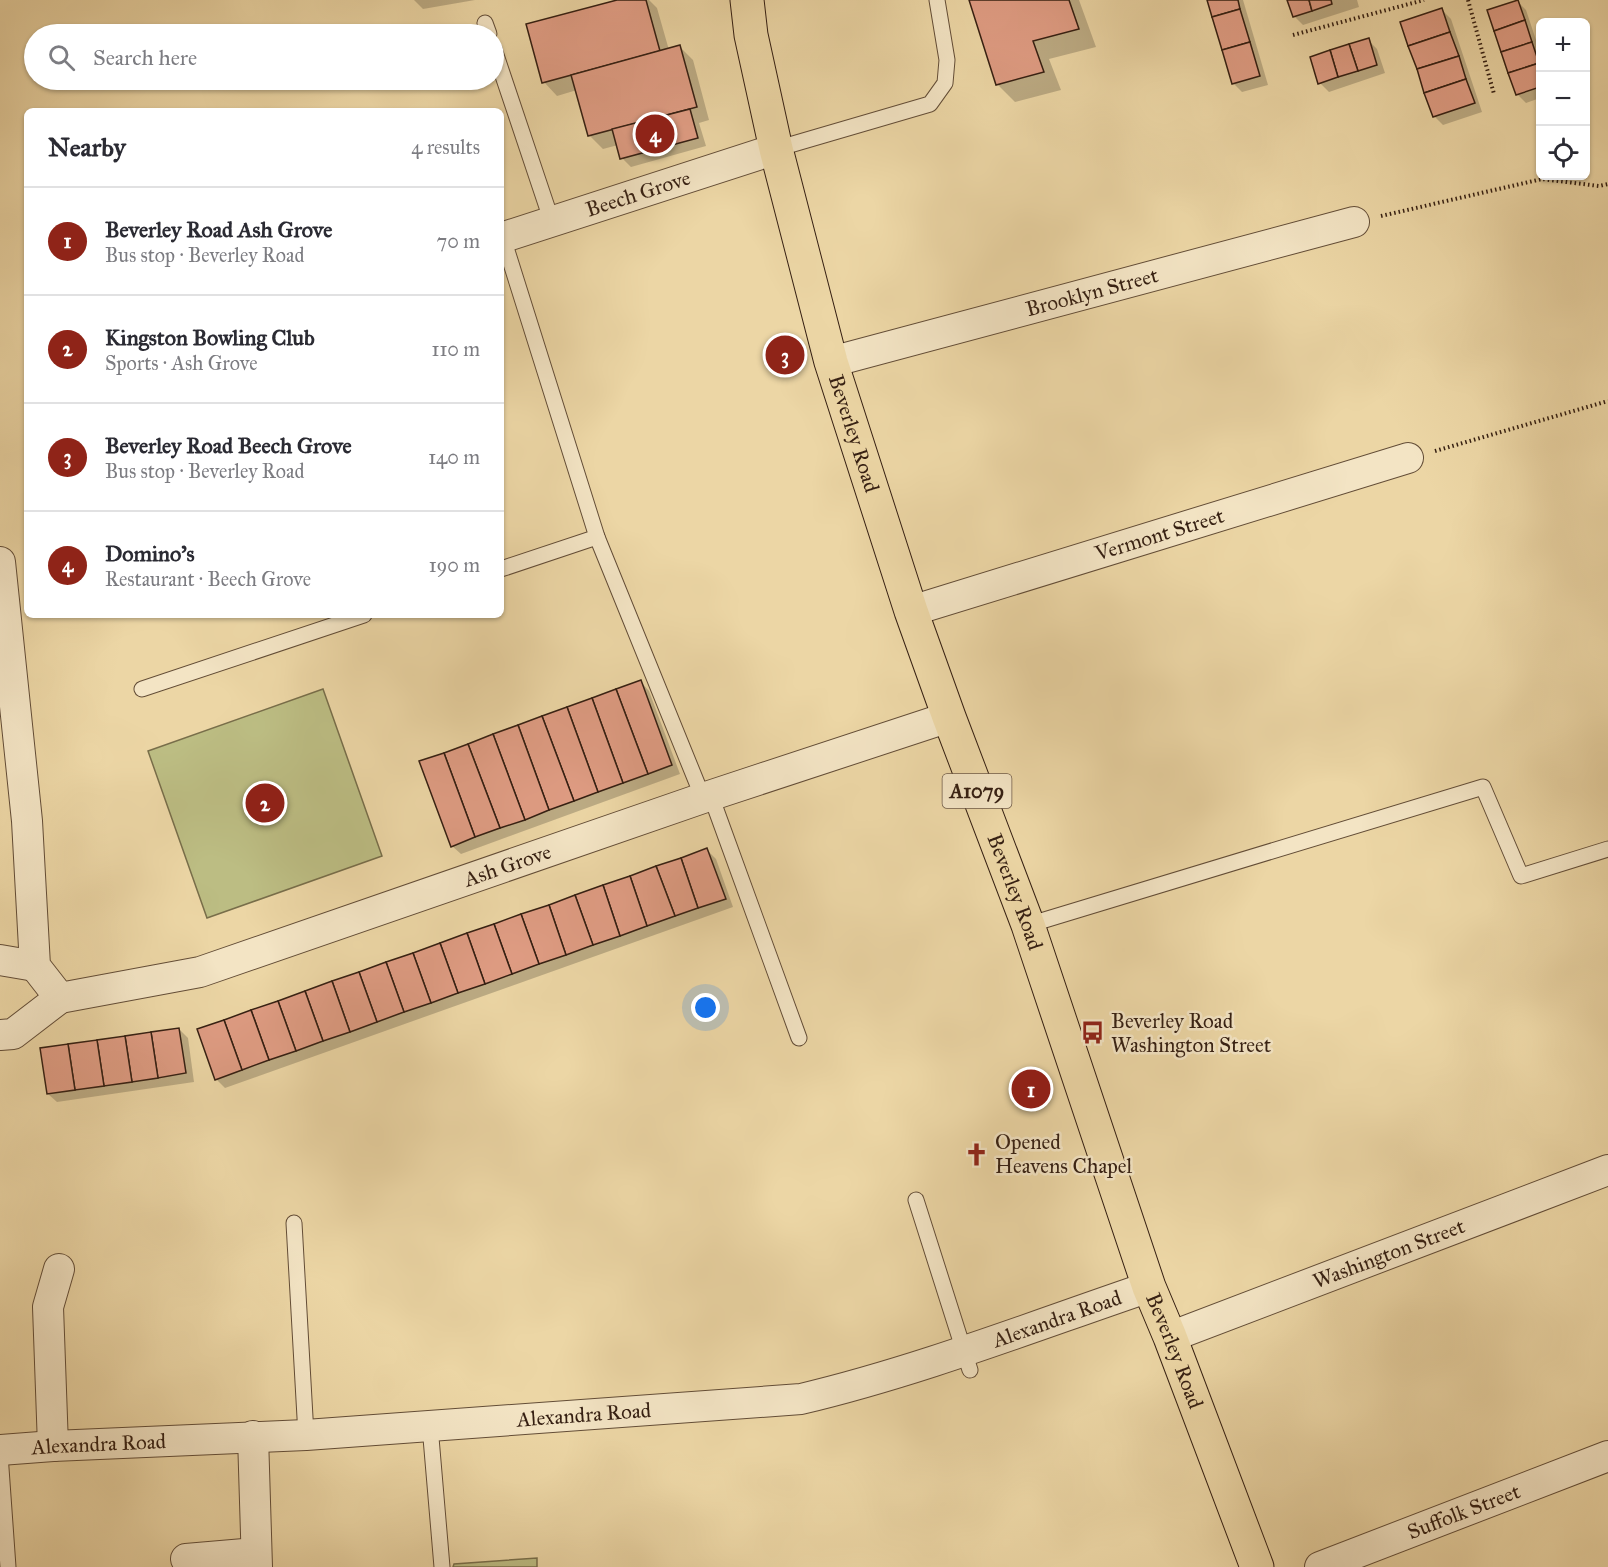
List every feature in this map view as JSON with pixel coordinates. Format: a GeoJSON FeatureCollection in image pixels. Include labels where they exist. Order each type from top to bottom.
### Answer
{"type":"FeatureCollection","features":[{"type":"Feature","properties":{"kind":"main road","name":"Beverley Road"},"geometry":{"type":"LineString","coordinates":[[747,0],[751,35],[776,149],[831,362],[911,611],[1028,925],[1149,1287],[1257,1567]]}},
{"type":"Feature","properties":{"kind":"street","name":"Beech Grove"},"geometry":{"type":"LineString","coordinates":[[504,237],[776,149]]}},
{"type":"Feature","properties":{"kind":"street","name":"Brooklyn Street"},"geometry":{"type":"LineString","coordinates":[[831,362],[1354,222]]}},
{"type":"Feature","properties":{"kind":"street","name":"Vermont Street"},"geometry":{"type":"LineString","coordinates":[[911,611],[1408,458]]}},
{"type":"Feature","properties":{"kind":"street"},"geometry":{"type":"LineString","coordinates":[[0,562],[27,820],[35,966],[60,998]]}},
{"type":"Feature","properties":{"kind":"street","name":"Ash Grove"},"geometry":{"type":"LineString","coordinates":[[0,1035],[12,1034],[60,998],[200,972],[707,797],[949,717]]}},
{"type":"Feature","properties":{"kind":"street"},"geometry":{"type":"LineString","coordinates":[[0,960],[35,966]]}},
{"type":"Feature","properties":{"kind":"street","name":"Washington Street"},"geometry":{"type":"LineString","coordinates":[[1170,1337],[1608,1170]]}},
{"type":"Feature","properties":{"kind":"street"},"geometry":{"type":"LineString","coordinates":[[53,1446],[48,1306],[59,1269]]}},
{"type":"Feature","properties":{"kind":"street","name":"Alexandra Road"},"geometry":{"type":"LineString","coordinates":[[0,1452],[53,1446],[306,1435],[801,1399],[967,1360],[1149,1287]]}},
{"type":"Feature","properties":{"kind":"street"},"geometry":{"type":"LineString","coordinates":[[186,1559],[257,1560],[253,1436]]}},
{"type":"Feature","properties":{"kind":"street","name":"Suffolk Street"},"geometry":{"type":"LineString","coordinates":[[1320,1567],[1608,1456]]}},
{"type":"Feature","properties":{"kind":"lane"},"geometry":{"type":"LineString","coordinates":[[776,149],[930,104],[945,82],[947,60],[937,0]]}},
{"type":"Feature","properties":{"kind":"lane"},"geometry":{"type":"LineString","coordinates":[[504,79],[552,222]]}},
{"type":"Feature","properties":{"kind":"lane"},"geometry":{"type":"LineString","coordinates":[[504,244],[597,537],[707,797],[799,1038]]}},
{"type":"Feature","properties":{"kind":"lane"},"geometry":{"type":"LineString","coordinates":[[504,568],[597,537]]}},
{"type":"Feature","properties":{"kind":"lane"},"geometry":{"type":"LineString","coordinates":[[142,689],[355,618]]}},
{"type":"Feature","properties":{"kind":"lane"},"geometry":{"type":"LineString","coordinates":[[1028,925],[1483,787],[1521,876],[1608,849]]}},
{"type":"Feature","properties":{"kind":"lane"},"geometry":{"type":"LineString","coordinates":[[916,1200],[967,1360]]}},
{"type":"Feature","properties":{"kind":"lane"},"geometry":{"type":"LineString","coordinates":[[294,1223],[306,1435]]}},
{"type":"Feature","properties":{"kind":"lane"},"geometry":{"type":"LineString","coordinates":[[430,1426],[442,1567]]}},
{"type":"Feature","properties":{"kind":"lane"},"geometry":{"type":"LineString","coordinates":[[0,1452],[8,1567]]}},
{"type":"Feature","properties":{"kind":"path"},"geometry":{"type":"LineString","coordinates":[[1293,35],[1424,0]]}},
{"type":"Feature","properties":{"kind":"path"},"geometry":{"type":"LineString","coordinates":[[1468,0],[1494,94]]}},
{"type":"Feature","properties":{"kind":"path"},"geometry":{"type":"LineString","coordinates":[[1354,222],[1542,179],[1599,186],[1608,184]]}},
{"type":"Feature","properties":{"kind":"path"},"geometry":{"type":"LineString","coordinates":[[1408,458],[1608,401]]}},
{"type":"Feature","properties":{"kind":"green space"},"geometry":{"type":"Polygon","coordinates":[[[323,689],[382,856],[207,918],[148,751],[323,689]]]}},
{"type":"Feature","properties":{"kind":"green space"},"geometry":{"type":"Polygon","coordinates":[[[537,1558],[537,1567],[453,1567],[454,1564],[537,1558]]]}},
{"type":"Feature","properties":{"kind":"building"},"geometry":{"type":"Polygon","coordinates":[[[617,0],[646,0],[660,51],[542,83],[526,24],[617,0]]]}},
{"type":"Feature","properties":{"kind":"building"},"geometry":{"type":"Polygon","coordinates":[[[969,0],[1069,0],[1079,29],[1033,41],[1044,72],[996,85],[969,0]]]}},
{"type":"Feature","properties":{"kind":"building"},"geometry":{"type":"Polygon","coordinates":[[[1207,0],[1238,0],[1240,9],[1212,17],[1207,0]]]}},
{"type":"Feature","properties":{"kind":"building"},"geometry":{"type":"Polygon","coordinates":[[[1287,0],[1309,0],[1312,11],[1293,17],[1287,0]]]}},
{"type":"Feature","properties":{"kind":"building"},"geometry":{"type":"Polygon","coordinates":[[[1309,0],[1331,0],[1332,4],[1312,11],[1309,0]]]}},
{"type":"Feature","properties":{"kind":"building"},"geometry":{"type":"Polygon","coordinates":[[[1518,0],[1525,20],[1494,31],[1487,10],[1518,0]]]}},
{"type":"Feature","properties":{"kind":"building"},"geometry":{"type":"Polygon","coordinates":[[[1442,8],[1450,32],[1408,46],[1400,22],[1442,8]]]}},
{"type":"Feature","properties":{"kind":"building"},"geometry":{"type":"Polygon","coordinates":[[[1240,9],[1250,42],[1222,50],[1212,17],[1240,9]]]}},
{"type":"Feature","properties":{"kind":"building"},"geometry":{"type":"Polygon","coordinates":[[[1525,20],[1532,42],[1501,52],[1494,31],[1525,20]]]}},
{"type":"Feature","properties":{"kind":"building"},"geometry":{"type":"Polygon","coordinates":[[[1450,32],[1459,56],[1417,69],[1408,46],[1450,32]]]}},
{"type":"Feature","properties":{"kind":"building"},"geometry":{"type":"Polygon","coordinates":[[[1369,38],[1377,65],[1358,71],[1349,44],[1369,38]]]}},
{"type":"Feature","properties":{"kind":"building"},"geometry":{"type":"Polygon","coordinates":[[[1250,42],[1260,76],[1232,84],[1222,50],[1250,42]]]}},
{"type":"Feature","properties":{"kind":"building"},"geometry":{"type":"Polygon","coordinates":[[[1532,42],[1536,64],[1508,73],[1501,52],[1532,42]]]}},
{"type":"Feature","properties":{"kind":"building"},"geometry":{"type":"Polygon","coordinates":[[[1349,44],[1358,71],[1338,77],[1330,50],[1349,44]]]}},
{"type":"Feature","properties":{"kind":"building"},"geometry":{"type":"Polygon","coordinates":[[[680,45],[697,107],[588,136],[571,75],[680,45]]]}},
{"type":"Feature","properties":{"kind":"building"},"geometry":{"type":"Polygon","coordinates":[[[1330,50],[1338,77],[1318,84],[1310,57],[1330,50]]]}},
{"type":"Feature","properties":{"kind":"building"},"geometry":{"type":"Polygon","coordinates":[[[1459,56],[1466,79],[1424,93],[1417,69],[1459,56]]]}},
{"type":"Feature","properties":{"kind":"building"},"geometry":{"type":"Polygon","coordinates":[[[1536,64],[1536,88],[1516,95],[1508,73],[1536,64]]]}},
{"type":"Feature","properties":{"kind":"building"},"geometry":{"type":"Polygon","coordinates":[[[1466,79],[1475,103],[1433,117],[1424,93],[1466,79]]]}},
{"type":"Feature","properties":{"kind":"building"},"geometry":{"type":"Polygon","coordinates":[[[690,109],[698,138],[620,159],[612,129],[690,109]]]}},
{"type":"Feature","properties":{"kind":"building"},"geometry":{"type":"Polygon","coordinates":[[[641,680],[672,765],[648,774],[616,689],[641,680]]]}},
{"type":"Feature","properties":{"kind":"building"},"geometry":{"type":"Polygon","coordinates":[[[616,689],[648,774],[623,783],[592,698],[616,689]]]}},
{"type":"Feature","properties":{"kind":"building"},"geometry":{"type":"Polygon","coordinates":[[[592,698],[623,783],[598,792],[567,707],[592,698]]]}},
{"type":"Feature","properties":{"kind":"building"},"geometry":{"type":"Polygon","coordinates":[[[567,707],[598,792],[574,801],[542,716],[567,707]]]}},
{"type":"Feature","properties":{"kind":"building"},"geometry":{"type":"Polygon","coordinates":[[[542,716],[574,801],[549,810],[518,725],[542,716]]]}},
{"type":"Feature","properties":{"kind":"building"},"geometry":{"type":"Polygon","coordinates":[[[518,725],[549,810],[525,820],[493,734],[518,725]]]}},
{"type":"Feature","properties":{"kind":"building"},"geometry":{"type":"Polygon","coordinates":[[[493,734],[525,820],[500,828],[468,744],[493,734]]]}},
{"type":"Feature","properties":{"kind":"building"},"geometry":{"type":"Polygon","coordinates":[[[468,744],[500,828],[475,837],[444,753],[468,744]]]}},
{"type":"Feature","properties":{"kind":"building"},"geometry":{"type":"Polygon","coordinates":[[[444,753],[475,837],[451,847],[419,761],[444,753]]]}},
{"type":"Feature","properties":{"kind":"building"},"geometry":{"type":"Polygon","coordinates":[[[707,848],[726,899],[698,908],[681,858],[707,848]]]}},
{"type":"Feature","properties":{"kind":"building"},"geometry":{"type":"Polygon","coordinates":[[[681,858],[698,908],[675,916],[656,866],[681,858]]]}},
{"type":"Feature","properties":{"kind":"building"},"geometry":{"type":"Polygon","coordinates":[[[656,866],[675,916],[647,926],[630,876],[656,866]]]}},
{"type":"Feature","properties":{"kind":"building"},"geometry":{"type":"Polygon","coordinates":[[[630,876],[647,926],[620,936],[603,885],[630,876]]]}},
{"type":"Feature","properties":{"kind":"building"},"geometry":{"type":"Polygon","coordinates":[[[603,885],[620,936],[593,945],[575,895],[603,885]]]}},
{"type":"Feature","properties":{"kind":"building"},"geometry":{"type":"Polygon","coordinates":[[[575,895],[593,945],[566,955],[549,905],[575,895]]]}},
{"type":"Feature","properties":{"kind":"building"},"geometry":{"type":"Polygon","coordinates":[[[549,905],[566,955],[539,964],[521,914],[549,905]]]}},
{"type":"Feature","properties":{"kind":"building"},"geometry":{"type":"Polygon","coordinates":[[[521,914],[539,964],[512,974],[494,924],[521,914]]]}},
{"type":"Feature","properties":{"kind":"building"},"geometry":{"type":"Polygon","coordinates":[[[494,924],[512,974],[485,984],[467,933],[494,924]]]}},
{"type":"Feature","properties":{"kind":"building"},"geometry":{"type":"Polygon","coordinates":[[[467,933],[485,984],[458,993],[440,943],[467,933]]]}},
{"type":"Feature","properties":{"kind":"building"},"geometry":{"type":"Polygon","coordinates":[[[440,943],[458,993],[431,1003],[413,953],[440,943]]]}},
{"type":"Feature","properties":{"kind":"building"},"geometry":{"type":"Polygon","coordinates":[[[413,953],[431,1003],[404,1012],[386,962],[413,953]]]}},
{"type":"Feature","properties":{"kind":"building"},"geometry":{"type":"Polygon","coordinates":[[[386,962],[404,1012],[377,1022],[359,972],[386,962]]]}},
{"type":"Feature","properties":{"kind":"building"},"geometry":{"type":"Polygon","coordinates":[[[359,972],[377,1022],[350,1032],[332,981],[359,972]]]}},
{"type":"Feature","properties":{"kind":"building"},"geometry":{"type":"Polygon","coordinates":[[[332,981],[350,1032],[323,1041],[305,991],[332,981]]]}},
{"type":"Feature","properties":{"kind":"building"},"geometry":{"type":"Polygon","coordinates":[[[305,991],[323,1041],[296,1051],[278,1001],[305,991]]]}},
{"type":"Feature","properties":{"kind":"building"},"geometry":{"type":"Polygon","coordinates":[[[278,1001],[296,1051],[269,1060],[251,1010],[278,1001]]]}},
{"type":"Feature","properties":{"kind":"building"},"geometry":{"type":"Polygon","coordinates":[[[251,1010],[269,1060],[242,1070],[224,1020],[251,1010]]]}},
{"type":"Feature","properties":{"kind":"building"},"geometry":{"type":"Polygon","coordinates":[[[224,1020],[242,1070],[215,1080],[197,1029],[224,1020]]]}},
{"type":"Feature","properties":{"kind":"building"},"geometry":{"type":"Polygon","coordinates":[[[179,1028],[186,1073],[158,1078],[151,1032],[179,1028]]]}},
{"type":"Feature","properties":{"kind":"building"},"geometry":{"type":"Polygon","coordinates":[[[151,1032],[158,1078],[132,1082],[125,1036],[151,1032]]]}},
{"type":"Feature","properties":{"kind":"building"},"geometry":{"type":"Polygon","coordinates":[[[125,1036],[132,1082],[104,1086],[97,1040],[125,1036]]]}},
{"type":"Feature","properties":{"kind":"building"},"geometry":{"type":"Polygon","coordinates":[[[97,1040],[104,1086],[75,1090],[68,1044],[97,1040]]]}},
{"type":"Feature","properties":{"kind":"building"},"geometry":{"type":"Polygon","coordinates":[[[68,1044],[75,1090],[47,1094],[40,1048],[68,1044]]]}},
{"type":"Feature","properties":{"kind":"place","name":"Domino's"},"geometry":{"type":"Point","coordinates":[655,134]}},
{"type":"Feature","properties":{"kind":"place","name":"Beverley Road Beech Grove"},"geometry":{"type":"Point","coordinates":[785,355]}},
{"type":"Feature","properties":{"kind":"place","name":"Kingston Bowling Club"},"geometry":{"type":"Point","coordinates":[265,803]}},
{"type":"Feature","properties":{"kind":"place","name":"Beverley Road Washington Street"},"geometry":{"type":"Point","coordinates":[1093,1033]}},
{"type":"Feature","properties":{"kind":"place","name":"Beverley Road Ash Grove"},"geometry":{"type":"Point","coordinates":[1031,1089]}},
{"type":"Feature","properties":{"kind":"place","name":"Opened Heavens Chapel"},"geometry":{"type":"Point","coordinates":[977,1154]}}]}
